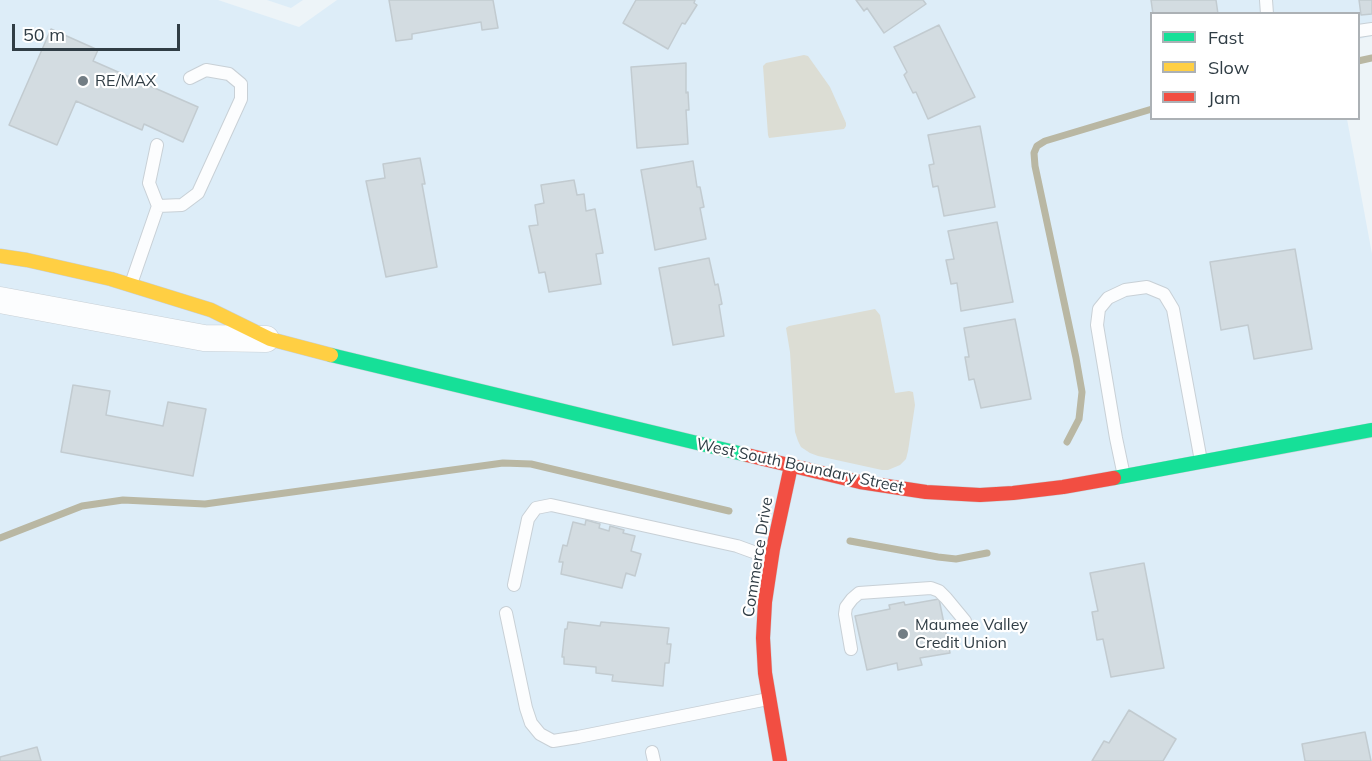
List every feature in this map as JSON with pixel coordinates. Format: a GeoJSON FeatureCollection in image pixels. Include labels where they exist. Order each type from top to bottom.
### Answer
{"type":"FeatureCollection","features":[{"type":"Feature","properties":{"kind":"street","name":"West South Boundary Street"},"geometry":{"type":"LineString","coordinates":[[0,256],[111,279],[211,310],[270,339],[359,362],[860,482],[926,492],[980,495],[1063,487],[1372,430]]}},
{"type":"Feature","properties":{"kind":"street","name":"West South Boundary Street"},"geometry":{"type":"LineString","coordinates":[[0,300],[204,338],[270,339]]}},
{"type":"Feature","properties":{"kind":"street","name":"Commerce Drive"},"geometry":{"type":"LineString","coordinates":[[780,761],[765,673],[762,638],[771,558],[791,466]]}},
{"type":"Feature","properties":{"kind":"lane"},"geometry":{"type":"LineString","coordinates":[[158,206],[182,206],[198,193],[241,99],[241,84],[230,74],[206,70],[190,78]]}},
{"type":"Feature","properties":{"kind":"lane"},"geometry":{"type":"LineString","coordinates":[[130,285],[158,206],[150,183],[157,146]]}},
{"type":"Feature","properties":{"kind":"lane"},"geometry":{"type":"LineString","coordinates":[[1124,476],[1097,325],[1100,309],[1108,298],[1125,290],[1147,287],[1164,294],[1173,309],[1202,462]]}},
{"type":"Feature","properties":{"kind":"lane"},"geometry":{"type":"LineString","coordinates":[[514,585],[528,519],[536,508],[550,505],[737,546],[771,558]]}},
{"type":"Feature","properties":{"kind":"lane"},"geometry":{"type":"LineString","coordinates":[[851,649],[845,614],[846,607],[859,593],[932,588],[946,598],[965,621]]}},
{"type":"Feature","properties":{"kind":"lane"},"geometry":{"type":"LineString","coordinates":[[507,613],[531,723],[540,734],[553,741],[770,699]]}},
{"type":"Feature","properties":{"kind":"shaded area"},"geometry":{"type":"Polygon","coordinates":[[[0,0],[218,0],[299,27],[337,0],[1372,0],[1372,36],[1360,39],[1360,12],[1150,12],[1150,120],[1347,120],[1372,254],[1372,761],[0,761],[0,0]]]}},
{"type":"Feature","properties":{"kind":"shaded area"},"geometry":{"type":"Polygon","coordinates":[[[267,0],[303,0],[291,8],[267,0]]]}},
{"type":"Feature","properties":{"kind":"shaded area"},"geometry":{"type":"Polygon","coordinates":[[[808,56],[830,87],[846,126],[844,129],[769,138],[763,66],[766,63],[808,56]]]}},
{"type":"Feature","properties":{"kind":"shaded area"},"geometry":{"type":"Polygon","coordinates":[[[875,309],[880,315],[895,393],[913,392],[915,405],[906,459],[900,465],[888,470],[818,456],[801,447],[795,432],[790,352],[786,328],[875,309]]]}},
{"type":"Feature","properties":{"kind":"building"},"geometry":{"type":"Polygon","coordinates":[[[389,0],[493,0],[498,28],[482,30],[481,22],[412,34],[412,39],[396,41],[389,0]]]}},
{"type":"Feature","properties":{"kind":"building"},"geometry":{"type":"Polygon","coordinates":[[[636,0],[695,0],[694,3],[697,5],[685,24],[682,23],[668,49],[623,23],[636,0]]]}},
{"type":"Feature","properties":{"kind":"building"},"geometry":{"type":"Polygon","coordinates":[[[856,0],[923,0],[926,4],[884,33],[867,8],[864,11],[856,0]]]}},
{"type":"Feature","properties":{"kind":"building"},"geometry":{"type":"Polygon","coordinates":[[[1151,0],[1216,0],[1218,12],[1153,12],[1151,0]]]}},
{"type":"Feature","properties":{"kind":"building"},"geometry":{"type":"Polygon","coordinates":[[[1359,0],[1372,0],[1372,14],[1361,15],[1359,0]]]}},
{"type":"Feature","properties":{"kind":"building"},"geometry":{"type":"Polygon","coordinates":[[[939,25],[975,97],[928,119],[916,92],[913,93],[904,75],[907,72],[894,47],[939,25]]]}},
{"type":"Feature","properties":{"kind":"building","name":"RE/MAX"},"geometry":{"type":"Polygon","coordinates":[[[51,29],[98,50],[93,61],[198,107],[183,142],[144,124],[142,130],[76,101],[57,145],[9,125],[51,29]]]}},
{"type":"Feature","properties":{"kind":"building"},"geometry":{"type":"Polygon","coordinates":[[[686,63],[686,93],[688,92],[689,110],[686,110],[688,144],[637,148],[631,67],[686,63]]]}},
{"type":"Feature","properties":{"kind":"building"},"geometry":{"type":"Polygon","coordinates":[[[980,126],[995,207],[944,216],[938,186],[933,187],[929,165],[934,164],[928,135],[980,126]]]}},
{"type":"Feature","properties":{"kind":"building"},"geometry":{"type":"Polygon","coordinates":[[[420,158],[425,184],[422,184],[437,267],[386,277],[366,181],[385,178],[383,164],[420,158]]]}},
{"type":"Feature","properties":{"kind":"building"},"geometry":{"type":"Polygon","coordinates":[[[693,161],[697,187],[700,187],[704,207],[700,208],[706,239],[655,250],[641,170],[693,161]]]}},
{"type":"Feature","properties":{"kind":"building"},"geometry":{"type":"Polygon","coordinates":[[[574,180],[577,195],[584,194],[586,211],[595,209],[603,253],[596,254],[601,284],[549,292],[545,272],[539,273],[529,226],[538,225],[535,205],[544,203],[541,185],[574,180]]]}},
{"type":"Feature","properties":{"kind":"building"},"geometry":{"type":"Polygon","coordinates":[[[997,222],[1013,302],[961,311],[957,283],[951,284],[946,260],[954,259],[948,231],[997,222]]]}},
{"type":"Feature","properties":{"kind":"building"},"geometry":{"type":"Polygon","coordinates":[[[1295,249],[1312,349],[1254,359],[1248,325],[1221,330],[1210,262],[1295,249]]]}},
{"type":"Feature","properties":{"kind":"building"},"geometry":{"type":"Polygon","coordinates":[[[709,258],[722,304],[719,305],[724,336],[673,345],[659,268],[709,258]]]}},
{"type":"Feature","properties":{"kind":"building"},"geometry":{"type":"Polygon","coordinates":[[[1015,319],[1031,399],[981,408],[974,379],[969,380],[965,357],[969,357],[964,328],[1015,319]]]}},
{"type":"Feature","properties":{"kind":"building"},"geometry":{"type":"Polygon","coordinates":[[[73,385],[110,391],[106,415],[163,426],[168,402],[206,409],[193,476],[61,452],[73,385]]]}},
{"type":"Feature","properties":{"kind":"building"},"geometry":{"type":"Polygon","coordinates":[[[586,520],[600,524],[599,528],[609,531],[610,526],[635,536],[631,551],[641,554],[635,576],[626,573],[622,588],[561,574],[563,562],[559,562],[563,545],[567,546],[573,522],[585,525],[586,520]]]}},
{"type":"Feature","properties":{"kind":"building"},"geometry":{"type":"Polygon","coordinates":[[[1144,563],[1164,668],[1111,677],[1103,639],[1097,640],[1092,612],[1098,611],[1090,573],[1144,563]]]}},
{"type":"Feature","properties":{"kind":"building","name":"Maumee Valley Credit Union"},"geometry":{"type":"Polygon","coordinates":[[[939,599],[950,653],[920,658],[922,665],[898,670],[897,663],[867,670],[855,616],[890,609],[889,605],[904,602],[905,605],[939,599]]]}},
{"type":"Feature","properties":{"kind":"building"},"geometry":{"type":"Polygon","coordinates":[[[568,622],[600,626],[601,622],[669,628],[667,644],[671,644],[669,663],[665,663],[663,686],[612,681],[613,675],[596,673],[596,667],[564,664],[564,657],[562,657],[568,622]]]}},
{"type":"Feature","properties":{"kind":"building"},"geometry":{"type":"Polygon","coordinates":[[[1129,710],[1176,739],[1163,761],[1092,761],[1104,741],[1109,743],[1129,710]]]}},
{"type":"Feature","properties":{"kind":"building"},"geometry":{"type":"Polygon","coordinates":[[[1365,732],[1371,761],[1305,761],[1302,744],[1365,732]]]}},
{"type":"Feature","properties":{"kind":"building"},"geometry":{"type":"Polygon","coordinates":[[[37,747],[41,761],[0,761],[0,757],[37,747]]]}},
{"type":"Feature","properties":{"kind":"waterway"},"geometry":{"type":"LineString","coordinates":[[1360,61],[1372,58]]}},
{"type":"Feature","properties":{"kind":"waterway"},"geometry":{"type":"LineString","coordinates":[[1067,442],[1079,419],[1082,392],[1034,153],[1037,146],[1045,141],[1150,110]]}},
{"type":"Feature","properties":{"kind":"waterway"},"geometry":{"type":"LineString","coordinates":[[0,538],[82,506],[123,500],[205,504],[503,463],[531,464],[729,511]]}},
{"type":"Feature","properties":{"kind":"waterway"},"geometry":{"type":"LineString","coordinates":[[850,541],[956,559],[987,553]]}},
{"type":"Feature","properties":{"kind":"traffic: fast"},"geometry":{"type":"LineString","coordinates":[[331,355],[747,455]]}},
{"type":"Feature","properties":{"kind":"traffic: fast"},"geometry":{"type":"LineString","coordinates":[[1114,478],[1372,430]]}},
{"type":"Feature","properties":{"kind":"traffic: slow"},"geometry":{"type":"LineString","coordinates":[[0,256],[111,279],[211,310],[270,339],[331,355]]}},
{"type":"Feature","properties":{"kind":"traffic: jam"},"geometry":{"type":"LineString","coordinates":[[747,455],[860,482],[926,492],[980,495],[1013,493],[1114,478]]}},
{"type":"Feature","properties":{"kind":"traffic: jam"},"geometry":{"type":"LineString","coordinates":[[780,761],[765,673],[763,638],[765,602],[773,549],[791,466]]}},
{"type":"Feature","properties":{"kind":"place","name":"RE/MAX"},"geometry":{"type":"Point","coordinates":[83,81]}},
{"type":"Feature","properties":{"kind":"place","name":"Maumee Valley Credit Union"},"geometry":{"type":"Point","coordinates":[903,634]}}]}
